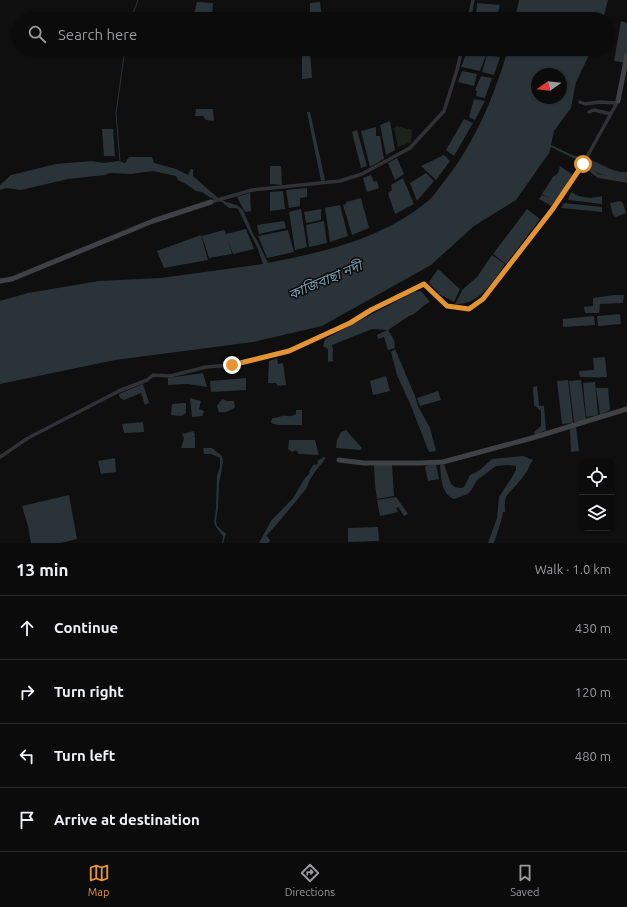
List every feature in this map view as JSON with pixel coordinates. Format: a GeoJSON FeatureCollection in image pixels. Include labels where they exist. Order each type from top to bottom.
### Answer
{"type":"FeatureCollection","features":[{"type":"Feature","properties":{"kind":"street"},"geometry":{"type":"LineString","coordinates":[[470,12],[473,0]]}},
{"type":"Feature","properties":{"kind":"street"},"geometry":{"type":"LineString","coordinates":[[0,457],[35,434],[119,391],[147,380],[153,375],[170,376],[206,367],[232,365],[289,351],[350,323],[371,310],[424,284],[447,306],[469,309],[483,299],[552,210],[583,164],[617,102],[627,55]]}},
{"type":"Feature","properties":{"kind":"street"},"geometry":{"type":"LineString","coordinates":[[0,281],[12,279],[153,221],[222,198],[252,190],[340,181],[362,174],[410,148],[444,111],[458,70],[461,56]]}},
{"type":"Feature","properties":{"kind":"street"},"geometry":{"type":"LineString","coordinates":[[580,102],[585,104],[617,102]]}},
{"type":"Feature","properties":{"kind":"street"},"geometry":{"type":"LineString","coordinates":[[589,112],[594,110],[611,114]]}},
{"type":"Feature","properties":{"kind":"street"},"geometry":{"type":"LineString","coordinates":[[583,164],[598,176],[627,181]]}},
{"type":"Feature","properties":{"kind":"street"},"geometry":{"type":"LineString","coordinates":[[339,460],[354,463],[443,462],[526,440],[627,409]]}},
{"type":"Feature","properties":{"kind":"shaded area"},"geometry":{"type":"Polygon","coordinates":[[[397,126],[412,130],[411,142],[398,147],[394,128],[397,126]]]}},
{"type":"Feature","properties":{"kind":"water"},"geometry":{"type":"Polygon","coordinates":[[[519,0],[608,0],[605,12],[516,12],[519,0]]]}},
{"type":"Feature","properties":{"kind":"water"},"geometry":{"type":"Polygon","coordinates":[[[197,2],[213,3],[212,12],[194,12],[197,2]]]}},
{"type":"Feature","properties":{"kind":"water"},"geometry":{"type":"Polygon","coordinates":[[[320,2],[321,12],[310,12],[310,3],[320,2]]]}},
{"type":"Feature","properties":{"kind":"water"},"geometry":{"type":"Polygon","coordinates":[[[477,3],[500,5],[498,12],[476,12],[477,3]]]}},
{"type":"Feature","properties":{"kind":"water"},"geometry":{"type":"Polygon","coordinates":[[[621,21],[627,23],[626,63],[614,61],[621,21]]]}},
{"type":"Feature","properties":{"kind":"water"},"geometry":{"type":"Polygon","coordinates":[[[302,56],[310,56],[312,78],[302,79],[302,56]]]}},
{"type":"Feature","properties":{"kind":"water"},"geometry":{"type":"Polygon","coordinates":[[[465,56],[486,56],[480,71],[461,67],[465,56]]]}},
{"type":"Feature","properties":{"kind":"water"},"geometry":{"type":"Polygon","coordinates":[[[487,56],[500,57],[494,75],[482,72],[487,56]]]}},
{"type":"Feature","properties":{"kind":"water","name":"কাজিবাছা নদী"},"geometry":{"type":"Polygon","coordinates":[[[506,56],[589,56],[576,82],[571,108],[554,131],[551,145],[572,155],[583,158],[581,162],[551,147],[549,153],[516,200],[474,226],[431,265],[322,326],[253,342],[115,360],[0,384],[0,301],[28,293],[99,281],[161,278],[263,264],[258,249],[238,209],[229,208],[222,202],[209,197],[202,192],[196,191],[178,180],[176,176],[153,171],[131,174],[110,173],[105,175],[68,179],[21,190],[6,188],[0,190],[0,185],[11,175],[56,164],[92,161],[104,163],[118,161],[125,163],[129,157],[152,157],[154,163],[176,169],[188,175],[191,169],[193,169],[193,176],[217,197],[226,202],[237,205],[243,210],[268,263],[331,249],[352,242],[391,225],[428,201],[465,152],[490,102],[506,56]]]}},
{"type":"Feature","properties":{"kind":"water"},"geometry":{"type":"Polygon","coordinates":[[[462,71],[477,74],[474,86],[458,82],[462,71]]]}},
{"type":"Feature","properties":{"kind":"water"},"geometry":{"type":"Polygon","coordinates":[[[481,76],[492,78],[485,98],[476,96],[477,91],[475,90],[481,76]]]}},
{"type":"Feature","properties":{"kind":"water"},"geometry":{"type":"Polygon","coordinates":[[[474,99],[485,101],[475,120],[469,117],[474,99]]]}},
{"type":"Feature","properties":{"kind":"water"},"geometry":{"type":"Polygon","coordinates":[[[196,109],[213,109],[214,121],[206,120],[203,116],[195,116],[196,109]]]}},
{"type":"Feature","properties":{"kind":"water"},"geometry":{"type":"Polygon","coordinates":[[[307,112],[310,112],[325,180],[321,181],[307,112]]]}},
{"type":"Feature","properties":{"kind":"water"},"geometry":{"type":"Polygon","coordinates":[[[464,119],[473,123],[454,156],[446,150],[464,119]]]}},
{"type":"Feature","properties":{"kind":"water"},"geometry":{"type":"Polygon","coordinates":[[[390,121],[395,150],[386,155],[380,125],[390,121]]]}},
{"type":"Feature","properties":{"kind":"water"},"geometry":{"type":"Polygon","coordinates":[[[376,127],[376,136],[380,136],[384,159],[370,167],[361,131],[376,127]]]}},
{"type":"Feature","properties":{"kind":"water"},"geometry":{"type":"Polygon","coordinates":[[[102,129],[113,129],[115,156],[104,156],[102,129]]]}},
{"type":"Feature","properties":{"kind":"water"},"geometry":{"type":"Polygon","coordinates":[[[357,130],[367,166],[361,168],[352,132],[357,130]]]}},
{"type":"Feature","properties":{"kind":"water"},"geometry":{"type":"Polygon","coordinates":[[[444,155],[450,161],[436,180],[421,166],[444,155]]]}},
{"type":"Feature","properties":{"kind":"water"},"geometry":{"type":"Polygon","coordinates":[[[397,158],[404,174],[395,180],[388,163],[397,158]]]}},
{"type":"Feature","properties":{"kind":"water"},"geometry":{"type":"Polygon","coordinates":[[[587,159],[612,170],[627,172],[627,179],[615,178],[596,172],[591,169],[587,159]]]}},
{"type":"Feature","properties":{"kind":"water"},"geometry":{"type":"Polygon","coordinates":[[[270,166],[281,166],[282,185],[270,184],[270,166]]]}},
{"type":"Feature","properties":{"kind":"water"},"geometry":{"type":"Polygon","coordinates":[[[560,166],[573,175],[557,201],[555,200],[551,206],[539,199],[542,195],[550,198],[542,194],[553,177],[558,173],[560,166]]]}},
{"type":"Feature","properties":{"kind":"water"},"geometry":{"type":"Polygon","coordinates":[[[426,173],[434,181],[417,201],[410,183],[426,173]]]}},
{"type":"Feature","properties":{"kind":"water"},"geometry":{"type":"Polygon","coordinates":[[[371,175],[374,182],[377,181],[379,188],[367,192],[363,178],[371,175]]]}},
{"type":"Feature","properties":{"kind":"water"},"geometry":{"type":"Polygon","coordinates":[[[403,178],[414,204],[395,214],[388,193],[392,190],[391,185],[403,178]]]}},
{"type":"Feature","properties":{"kind":"water"},"geometry":{"type":"Polygon","coordinates":[[[307,188],[307,197],[300,198],[300,206],[289,208],[286,190],[307,188]]]}},
{"type":"Feature","properties":{"kind":"water"},"geometry":{"type":"Polygon","coordinates":[[[283,191],[285,209],[270,211],[270,192],[283,191]]]}},
{"type":"Feature","properties":{"kind":"water"},"geometry":{"type":"Polygon","coordinates":[[[571,192],[578,196],[602,196],[602,204],[568,200],[571,192]]]}},
{"type":"Feature","properties":{"kind":"water"},"geometry":{"type":"Polygon","coordinates":[[[250,193],[251,211],[245,212],[237,197],[250,193]]]}},
{"type":"Feature","properties":{"kind":"water"},"geometry":{"type":"Polygon","coordinates":[[[361,198],[369,228],[352,235],[343,205],[346,204],[346,202],[361,198]]]}},
{"type":"Feature","properties":{"kind":"water"},"geometry":{"type":"Polygon","coordinates":[[[620,201],[623,203],[626,213],[616,217],[613,215],[610,203],[620,201]]]}},
{"type":"Feature","properties":{"kind":"water"},"geometry":{"type":"Polygon","coordinates":[[[564,203],[602,207],[602,212],[561,208],[564,203]]]}},
{"type":"Feature","properties":{"kind":"water"},"geometry":{"type":"Polygon","coordinates":[[[340,205],[348,236],[330,242],[325,208],[340,205]]]}},
{"type":"Feature","properties":{"kind":"water"},"geometry":{"type":"Polygon","coordinates":[[[301,209],[307,247],[295,250],[289,212],[301,209]]]}},
{"type":"Feature","properties":{"kind":"water"},"geometry":{"type":"Polygon","coordinates":[[[321,209],[321,220],[306,223],[304,212],[321,209]]]}},
{"type":"Feature","properties":{"kind":"water"},"geometry":{"type":"Polygon","coordinates":[[[527,209],[540,219],[506,264],[493,254],[527,209]]]}},
{"type":"Feature","properties":{"kind":"water"},"geometry":{"type":"Polygon","coordinates":[[[284,221],[286,228],[259,234],[257,225],[284,221]]]}},
{"type":"Feature","properties":{"kind":"water"},"geometry":{"type":"Polygon","coordinates":[[[324,221],[327,243],[309,247],[306,225],[324,221]]]}},
{"type":"Feature","properties":{"kind":"water"},"geometry":{"type":"Polygon","coordinates":[[[246,229],[254,249],[233,254],[228,240],[232,254],[209,258],[202,236],[224,230],[226,234],[246,229]]]}},
{"type":"Feature","properties":{"kind":"water"},"geometry":{"type":"Polygon","coordinates":[[[288,230],[294,252],[267,258],[258,236],[288,230]]]}},
{"type":"Feature","properties":{"kind":"water"},"geometry":{"type":"Polygon","coordinates":[[[201,235],[208,260],[164,268],[157,251],[201,235]]]}},
{"type":"Feature","properties":{"kind":"water"},"geometry":{"type":"Polygon","coordinates":[[[492,255],[505,264],[496,278],[478,297],[463,304],[455,304],[463,289],[477,277],[492,255]]]}},
{"type":"Feature","properties":{"kind":"water"},"geometry":{"type":"Polygon","coordinates":[[[438,269],[460,289],[454,302],[441,295],[429,282],[438,269]]]}},
{"type":"Feature","properties":{"kind":"water"},"geometry":{"type":"Polygon","coordinates":[[[421,291],[430,302],[388,330],[394,340],[395,348],[388,350],[384,337],[378,339],[377,335],[387,330],[372,329],[332,345],[333,361],[328,362],[328,349],[323,346],[325,339],[414,292],[421,291]]]}},
{"type":"Feature","properties":{"kind":"water"},"geometry":{"type":"Polygon","coordinates":[[[624,295],[623,303],[600,304],[599,313],[585,313],[584,307],[593,306],[593,298],[624,295]]]}},
{"type":"Feature","properties":{"kind":"water"},"geometry":{"type":"Polygon","coordinates":[[[620,314],[621,324],[598,326],[597,316],[620,314]]]}},
{"type":"Feature","properties":{"kind":"water"},"geometry":{"type":"Polygon","coordinates":[[[594,316],[595,325],[563,327],[563,319],[594,316]]]}},
{"type":"Feature","properties":{"kind":"water"},"geometry":{"type":"Polygon","coordinates":[[[395,349],[418,406],[430,428],[436,451],[429,452],[397,375],[391,352],[395,349]]]}},
{"type":"Feature","properties":{"kind":"water"},"geometry":{"type":"Polygon","coordinates":[[[605,357],[607,377],[580,377],[579,371],[594,370],[593,358],[605,357]]]}},
{"type":"Feature","properties":{"kind":"water"},"geometry":{"type":"Polygon","coordinates":[[[277,358],[278,364],[283,363],[286,385],[278,386],[276,383],[268,383],[269,361],[277,358]]]}},
{"type":"Feature","properties":{"kind":"water"},"geometry":{"type":"Polygon","coordinates":[[[203,373],[207,387],[188,384],[168,385],[168,378],[203,373]]]}},
{"type":"Feature","properties":{"kind":"water"},"geometry":{"type":"Polygon","coordinates":[[[386,376],[390,391],[373,395],[370,381],[386,376]]]}},
{"type":"Feature","properties":{"kind":"water"},"geometry":{"type":"Polygon","coordinates":[[[246,378],[246,390],[211,392],[210,381],[246,378]]]}},
{"type":"Feature","properties":{"kind":"water"},"geometry":{"type":"Polygon","coordinates":[[[568,380],[573,423],[562,424],[557,381],[568,380]]]}},
{"type":"Feature","properties":{"kind":"water"},"geometry":{"type":"Polygon","coordinates":[[[581,380],[586,420],[574,422],[569,381],[581,380]]]}},
{"type":"Feature","properties":{"kind":"water"},"geometry":{"type":"Polygon","coordinates":[[[595,382],[598,415],[587,417],[583,383],[595,382]]]}},
{"type":"Feature","properties":{"kind":"water"},"geometry":{"type":"Polygon","coordinates":[[[143,384],[149,403],[145,405],[141,393],[124,400],[120,398],[119,394],[143,384]]]}},
{"type":"Feature","properties":{"kind":"water"},"geometry":{"type":"Polygon","coordinates":[[[537,386],[539,406],[544,406],[546,430],[535,435],[534,432],[541,426],[541,411],[534,405],[533,387],[537,386]]]}},
{"type":"Feature","properties":{"kind":"water"},"geometry":{"type":"Polygon","coordinates":[[[596,388],[608,388],[610,410],[600,415],[596,388]]]}},
{"type":"Feature","properties":{"kind":"water"},"geometry":{"type":"Polygon","coordinates":[[[438,391],[441,400],[420,406],[417,398],[438,391]]]}},
{"type":"Feature","properties":{"kind":"water"},"geometry":{"type":"Polygon","coordinates":[[[190,398],[201,401],[199,409],[204,411],[202,416],[192,417],[190,398]]]}},
{"type":"Feature","properties":{"kind":"water"},"geometry":{"type":"Polygon","coordinates":[[[222,399],[234,401],[235,407],[228,411],[219,412],[217,406],[222,399]]]}},
{"type":"Feature","properties":{"kind":"water"},"geometry":{"type":"Polygon","coordinates":[[[186,403],[186,413],[181,416],[171,415],[172,404],[186,403]]]}},
{"type":"Feature","properties":{"kind":"water"},"geometry":{"type":"Polygon","coordinates":[[[296,410],[302,410],[302,425],[278,425],[271,423],[272,418],[292,416],[296,414],[296,410]]]}},
{"type":"Feature","properties":{"kind":"water"},"geometry":{"type":"Polygon","coordinates":[[[143,422],[144,432],[124,433],[122,424],[143,422]]]}},
{"type":"Feature","properties":{"kind":"water"},"geometry":{"type":"Polygon","coordinates":[[[576,427],[579,451],[571,452],[570,429],[576,427]]]}},
{"type":"Feature","properties":{"kind":"water"},"geometry":{"type":"Polygon","coordinates":[[[346,430],[362,448],[361,450],[336,448],[337,440],[341,432],[346,430]]]}},
{"type":"Feature","properties":{"kind":"water"},"geometry":{"type":"Polygon","coordinates":[[[194,431],[195,436],[193,437],[195,437],[195,448],[181,448],[184,438],[182,434],[194,431]]]}},
{"type":"Feature","properties":{"kind":"water"},"geometry":{"type":"Polygon","coordinates":[[[289,440],[315,440],[319,455],[299,454],[296,450],[292,452],[288,449],[289,440]]]}},
{"type":"Feature","properties":{"kind":"water"},"geometry":{"type":"Polygon","coordinates":[[[203,448],[212,448],[222,456],[223,462],[219,484],[216,521],[217,526],[226,534],[223,543],[223,536],[214,522],[217,476],[220,467],[220,458],[211,454],[204,454],[203,448]]]}},
{"type":"Feature","properties":{"kind":"water"},"geometry":{"type":"Polygon","coordinates":[[[523,456],[533,460],[524,476],[507,495],[505,512],[503,512],[494,543],[488,543],[497,518],[499,497],[516,470],[516,466],[496,466],[477,480],[468,494],[454,499],[446,493],[444,489],[441,479],[440,465],[444,464],[451,484],[455,487],[461,488],[464,487],[470,475],[480,470],[492,459],[523,456]]]}},
{"type":"Feature","properties":{"kind":"water"},"geometry":{"type":"Polygon","coordinates":[[[324,457],[326,458],[309,481],[306,489],[266,536],[270,541],[268,543],[259,543],[271,521],[293,498],[305,478],[310,473],[309,472],[313,465],[318,464],[317,461],[324,457]]]}},
{"type":"Feature","properties":{"kind":"water"},"geometry":{"type":"Polygon","coordinates":[[[115,458],[116,472],[101,474],[98,461],[115,458]]]}},
{"type":"Feature","properties":{"kind":"water"},"geometry":{"type":"Polygon","coordinates":[[[436,464],[439,479],[428,481],[425,466],[436,464]]]}},
{"type":"Feature","properties":{"kind":"water"},"geometry":{"type":"Polygon","coordinates":[[[374,465],[392,465],[394,496],[377,499],[374,465]]]}},
{"type":"Feature","properties":{"kind":"water"},"geometry":{"type":"Polygon","coordinates":[[[69,495],[77,539],[61,543],[31,543],[22,506],[69,495]]]}},
{"type":"Feature","properties":{"kind":"water"},"geometry":{"type":"Polygon","coordinates":[[[396,497],[408,514],[404,516],[398,507],[396,508],[398,512],[380,516],[377,500],[396,497]]]}},
{"type":"Feature","properties":{"kind":"water"},"geometry":{"type":"Polygon","coordinates":[[[378,527],[379,541],[348,542],[348,528],[378,527]]]}},
{"type":"Feature","properties":{"kind":"waterway"},"geometry":{"type":"LineString","coordinates":[[134,12],[138,0]]}},
{"type":"Feature","properties":{"kind":"waterway"},"geometry":{"type":"LineString","coordinates":[[120,162],[116,113],[124,56]]}},
{"type":"Feature","properties":{"kind":"route"},"geometry":{"type":"LineString","coordinates":[[232,365],[289,351],[350,323],[371,310],[424,284],[447,306],[469,309],[483,299],[552,210],[583,164]]}}]}
